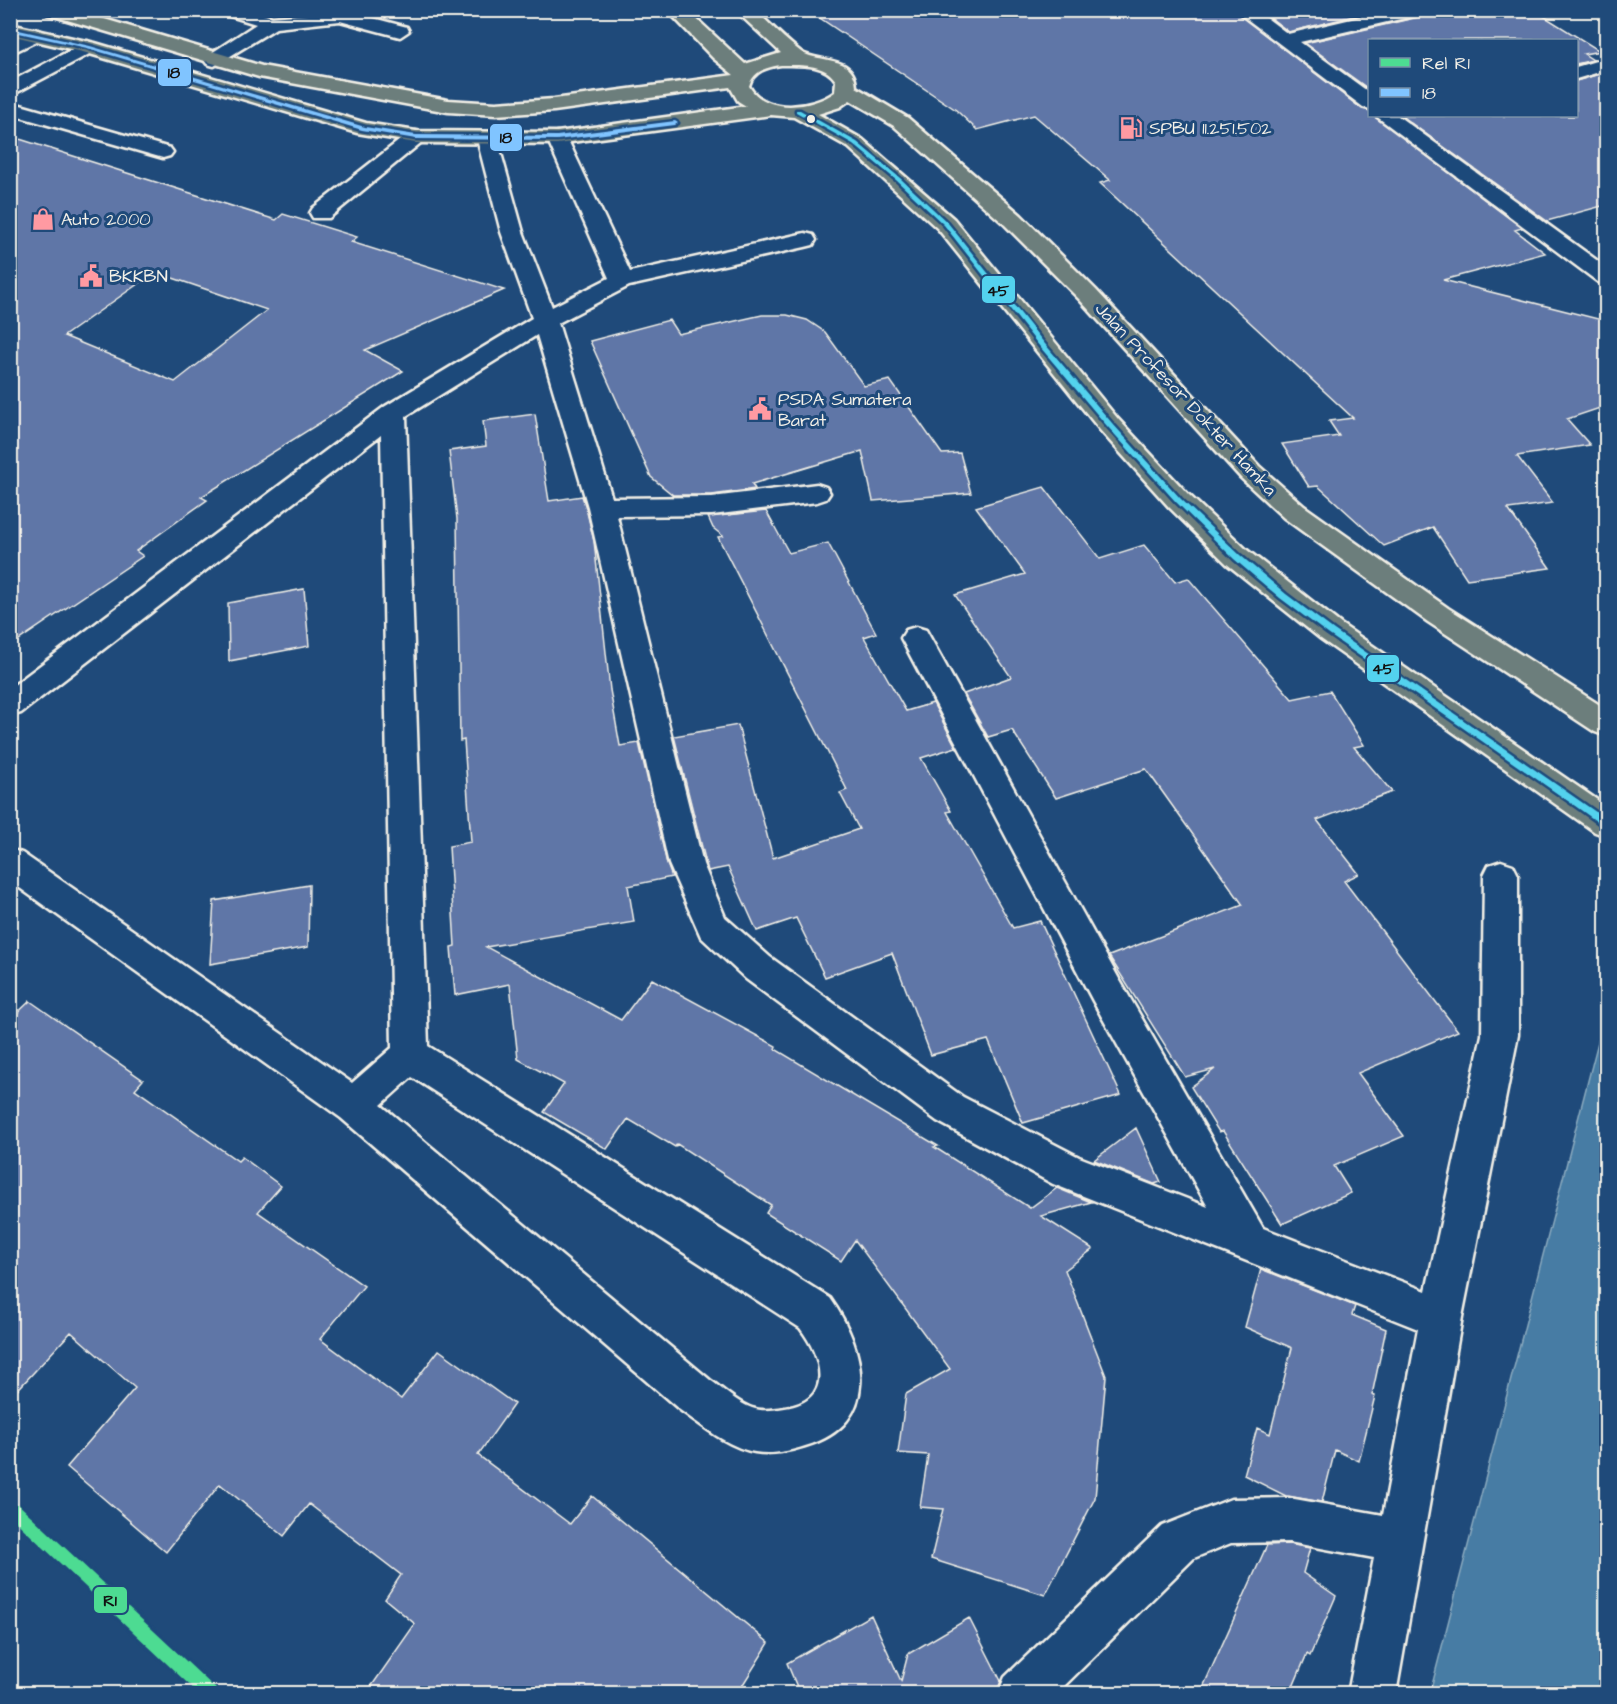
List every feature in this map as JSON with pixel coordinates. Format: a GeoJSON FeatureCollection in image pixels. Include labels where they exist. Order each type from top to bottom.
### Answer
{"type":"FeatureCollection","features":[{"type":"Feature","properties":{"kind":"main road"},"geometry":{"type":"LineString","coordinates":[[10,29],[88,47],[363,129],[416,137],[557,138],[770,109],[798,111],[824,106],[842,95],[847,82],[836,68],[812,60],[798,59],[765,62],[742,77],[564,104],[496,110],[448,106],[214,60],[53,10]]}},
{"type":"Feature","properties":{"kind":"main road"},"geometry":{"type":"LineString","coordinates":[[676,10],[742,77],[741,92],[745,97],[770,109]]}},
{"type":"Feature","properties":{"kind":"main road"},"geometry":{"type":"LineString","coordinates":[[744,10],[798,59]]}},
{"type":"Feature","properties":{"kind":"main road","name":"Jalan Profesor Dokter Hamka"},"geometry":{"type":"LineString","coordinates":[[846,89],[901,122],[1013,220],[1088,295],[1250,472],[1294,512],[1438,615],[1605,723]]}},
{"type":"Feature","properties":{"kind":"main road"},"geometry":{"type":"LineString","coordinates":[[798,111],[855,143],[930,208],[1070,380],[1140,459],[1216,538],[1283,595],[1344,641],[1606,823]]}},
{"type":"Feature","properties":{"kind":"street"},"geometry":{"type":"LineString","coordinates":[[230,10],[271,23]]}},
{"type":"Feature","properties":{"kind":"street"},"geometry":{"type":"LineString","coordinates":[[1244,10],[1368,102]]}},
{"type":"Feature","properties":{"kind":"street"},"geometry":{"type":"LineString","coordinates":[[1285,40],[1416,10]]}},
{"type":"Feature","properties":{"kind":"street"},"geometry":{"type":"LineString","coordinates":[[214,60],[271,23],[343,13],[400,31]]}},
{"type":"Feature","properties":{"kind":"street"},"geometry":{"type":"LineString","coordinates":[[10,48],[34,35]]}},
{"type":"Feature","properties":{"kind":"street"},"geometry":{"type":"LineString","coordinates":[[10,90],[88,47]]}},
{"type":"Feature","properties":{"kind":"street"},"geometry":{"type":"LineString","coordinates":[[1578,72],[1606,64]]}},
{"type":"Feature","properties":{"kind":"street"},"geometry":{"type":"LineString","coordinates":[[10,108],[163,152]]}},
{"type":"Feature","properties":{"kind":"street"},"geometry":{"type":"LineString","coordinates":[[1387,117],[1606,277]]}},
{"type":"Feature","properties":{"kind":"street"},"geometry":{"type":"LineString","coordinates":[[321,213],[416,137]]}},
{"type":"Feature","properties":{"kind":"street"},"geometry":{"type":"LineString","coordinates":[[557,138],[622,281]]}},
{"type":"Feature","properties":{"kind":"street"},"geometry":{"type":"LineString","coordinates":[[488,139],[512,232],[545,320],[601,507],[686,864],[695,891],[713,927],[758,968],[950,1109],[1067,1171],[1441,1317]]}},
{"type":"Feature","properties":{"kind":"street"},"geometry":{"type":"LineString","coordinates":[[10,705],[393,413],[545,320],[622,281],[805,240]]}},
{"type":"Feature","properties":{"kind":"street"},"geometry":{"type":"LineString","coordinates":[[354,1106],[410,1055],[393,413]]}},
{"type":"Feature","properties":{"kind":"street"},"geometry":{"type":"LineString","coordinates":[[601,507],[712,506],[817,493]]}},
{"type":"Feature","properties":{"kind":"street"},"geometry":{"type":"LineString","coordinates":[[916,638],[1106,990],[1248,1240]]}},
{"type":"Feature","properties":{"kind":"street"},"geometry":{"type":"LineString","coordinates":[[10,862],[354,1106],[695,1395],[714,1408],[749,1429],[763,1431],[801,1427],[814,1422],[827,1412],[835,1402],[841,1384],[840,1362],[834,1339],[815,1313],[410,1055]]}},
{"type":"Feature","properties":{"kind":"street"},"geometry":{"type":"LineString","coordinates":[[1372,1694],[1402,1541],[1441,1317],[1500,1035],[1500,875]]}},
{"type":"Feature","properties":{"kind":"street"},"geometry":{"type":"LineString","coordinates":[[1022,1694],[1178,1542],[1231,1521],[1289,1520],[1402,1541]]}},
{"type":"Feature","properties":{"kind":"water"},"geometry":{"type":"Polygon","coordinates":[[[1606,1011],[1606,1693],[1430,1693],[1606,1011]]]}},
{"type":"Feature","properties":{"kind":"building"},"geometry":{"type":"Polygon","coordinates":[[[808,10],[1233,10],[1362,109],[1368,110],[1368,117],[1375,117],[1522,228],[1515,230],[1545,253],[1443,280],[1606,321],[1606,406],[1567,419],[1590,445],[1517,456],[1553,503],[1508,509],[1550,568],[1467,579],[1433,527],[1384,546],[1318,486],[1309,487],[1282,444],[1339,436],[1329,421],[1353,418],[1100,183],[1110,180],[1034,115],[977,130],[956,110],[808,10]]]}},
{"type":"Feature","properties":{"kind":"building"},"geometry":{"type":"Polygon","coordinates":[[[1260,10],[1378,10],[1289,32],[1260,10]]]}},
{"type":"Feature","properties":{"kind":"building"},"geometry":{"type":"Polygon","coordinates":[[[1427,10],[1534,10],[1600,51],[1584,54],[1593,60],[1578,64],[1578,39],[1368,39],[1368,89],[1305,43],[1423,16],[1427,10]]]}},
{"type":"Feature","properties":{"kind":"building"},"geometry":{"type":"Polygon","coordinates":[[[1606,72],[1606,205],[1547,221],[1402,117],[1578,117],[1578,80],[1606,72]]]}},
{"type":"Feature","properties":{"kind":"building"},"geometry":{"type":"Polygon","coordinates":[[[10,136],[276,220],[283,214],[357,237],[351,242],[504,290],[365,350],[403,371],[201,497],[207,500],[136,551],[143,556],[10,646],[10,136]],[[155,272],[64,336],[175,382],[267,310],[155,272]]]}},
{"type":"Feature","properties":{"kind":"building","name":"PSDA Sumatera Barat"},"geometry":{"type":"Polygon","coordinates":[[[762,315],[787,315],[807,320],[825,332],[864,386],[890,380],[942,454],[960,453],[971,493],[873,501],[862,451],[752,484],[755,489],[712,495],[673,495],[651,477],[590,341],[669,320],[678,334],[762,315]]]}},
{"type":"Feature","properties":{"kind":"building"},"geometry":{"type":"Polygon","coordinates":[[[535,414],[549,501],[582,496],[586,508],[594,541],[610,690],[620,746],[639,743],[672,877],[628,886],[634,922],[486,947],[621,1020],[652,979],[776,1046],[775,1049],[938,1146],[934,1147],[1030,1208],[1057,1188],[1091,1202],[1041,1216],[1093,1249],[1065,1270],[1106,1376],[1095,1498],[1045,1595],[931,1559],[943,1509],[920,1507],[928,1455],[898,1453],[906,1394],[950,1369],[855,1240],[841,1261],[766,1213],[771,1205],[677,1144],[675,1147],[628,1119],[607,1149],[544,1112],[564,1084],[518,1059],[510,984],[455,995],[451,947],[455,946],[449,846],[471,842],[464,740],[460,741],[457,519],[449,451],[486,446],[483,421],[535,414]]]}},
{"type":"Feature","properties":{"kind":"building"},"geometry":{"type":"Polygon","coordinates":[[[1044,487],[1100,559],[1144,545],[1175,582],[1188,578],[1292,699],[1330,691],[1364,745],[1354,747],[1392,792],[1317,820],[1359,874],[1344,881],[1458,1031],[1358,1073],[1404,1136],[1334,1166],[1351,1193],[1282,1224],[1223,1131],[1219,1132],[1191,1087],[1215,1069],[1185,1077],[1109,956],[1243,905],[1146,769],[1056,798],[1012,730],[988,737],[964,694],[1011,677],[955,595],[1025,574],[976,507],[1044,487]]]}},
{"type":"Feature","properties":{"kind":"building"},"geometry":{"type":"Polygon","coordinates":[[[766,511],[789,553],[828,543],[876,633],[864,637],[906,711],[933,703],[956,747],[921,758],[951,811],[947,812],[1013,928],[1040,921],[1121,1095],[1023,1123],[988,1040],[931,1055],[892,953],[825,977],[796,918],[757,931],[728,867],[708,871],[674,736],[738,725],[773,858],[859,829],[840,793],[847,790],[718,537],[723,536],[713,528],[708,517],[766,511]]]}},
{"type":"Feature","properties":{"kind":"building"},"geometry":{"type":"Polygon","coordinates":[[[304,589],[309,646],[229,661],[228,603],[304,589]]]}},
{"type":"Feature","properties":{"kind":"building"},"geometry":{"type":"Polygon","coordinates":[[[309,885],[308,947],[210,964],[214,901],[309,885]]]}},
{"type":"Feature","properties":{"kind":"building"},"geometry":{"type":"Polygon","coordinates":[[[30,1001],[143,1080],[135,1089],[238,1161],[242,1157],[281,1186],[258,1212],[364,1286],[320,1339],[401,1399],[439,1350],[514,1404],[478,1455],[570,1524],[592,1496],[769,1643],[737,1694],[366,1694],[415,1624],[385,1599],[401,1575],[309,1504],[284,1536],[220,1484],[166,1552],[67,1467],[135,1388],[71,1332],[10,1398],[10,1020],[30,1001]]]}},
{"type":"Feature","properties":{"kind":"building"},"geometry":{"type":"Polygon","coordinates":[[[1136,1128],[1161,1182],[1154,1184],[1094,1160],[1136,1128]]]}},
{"type":"Feature","properties":{"kind":"building"},"geometry":{"type":"Polygon","coordinates":[[[1261,1269],[1355,1306],[1352,1315],[1386,1329],[1372,1395],[1375,1396],[1359,1461],[1335,1450],[1322,1502],[1286,1496],[1244,1475],[1257,1428],[1270,1434],[1292,1348],[1245,1327],[1261,1269]]]}},
{"type":"Feature","properties":{"kind":"building"},"geometry":{"type":"Polygon","coordinates":[[[1289,1544],[1310,1548],[1303,1573],[1336,1596],[1310,1656],[1307,1654],[1290,1694],[1200,1694],[1267,1545],[1289,1544]]]}},
{"type":"Feature","properties":{"kind":"building"},"geometry":{"type":"Polygon","coordinates":[[[871,1615],[901,1681],[908,1654],[969,1618],[1001,1681],[996,1694],[800,1694],[787,1663],[871,1615]]]}},
{"type":"Feature","properties":{"kind":"rail line","name":"R1"},"geometry":{"type":"LineString","coordinates":[[10,1506],[211,1694]]}},
{"type":"Feature","properties":{"kind":"transit line","name":"18"},"geometry":{"type":"LineString","coordinates":[[10,29],[88,47],[364,129],[416,137],[557,138],[675,123]]}},
{"type":"Feature","properties":{"kind":"transit line","name":"45"},"geometry":{"type":"LineString","coordinates":[[798,111],[855,143],[946,224],[1043,345],[1143,463],[1237,557],[1331,632],[1606,823]]}},
{"type":"Feature","properties":{"kind":"place","name":"SPBU 11.251.502"},"geometry":{"type":"Point","coordinates":[1131,128]}},
{"type":"Feature","properties":{"kind":"place","name":"Auto 2000"},"geometry":{"type":"Point","coordinates":[43,219]}},
{"type":"Feature","properties":{"kind":"place","name":"BKKBN"},"geometry":{"type":"Point","coordinates":[91,276]}},
{"type":"Feature","properties":{"kind":"place","name":"PSDA Sumatera Barat"},"geometry":{"type":"Point","coordinates":[760,409]}}]}
